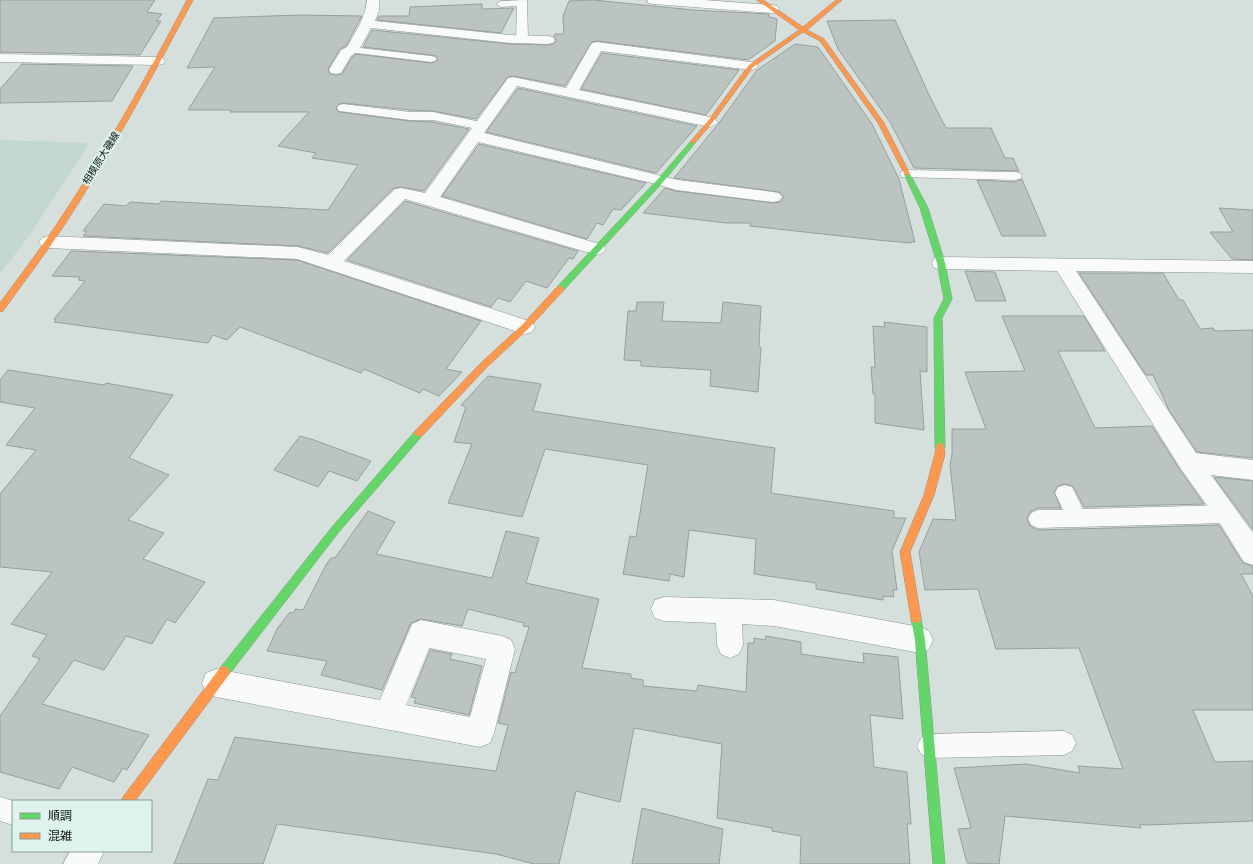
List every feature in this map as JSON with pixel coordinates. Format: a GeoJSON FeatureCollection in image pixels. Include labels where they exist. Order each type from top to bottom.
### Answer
{"type":"FeatureCollection","features":[{"type":"Feature","properties":{"kind":"street","name":"相模原大磯線"},"geometry":{"type":"LineString","coordinates":[[0,309],[48,242],[104,154],[158,61],[190,0]]}},
{"type":"Feature","properties":{"kind":"street"},"geometry":{"type":"LineString","coordinates":[[336,70],[346,54],[352,50],[368,24],[372,11],[373,0]]}},
{"type":"Feature","properties":{"kind":"street"},"geometry":{"type":"LineString","coordinates":[[653,0],[772,9]]}},
{"type":"Feature","properties":{"kind":"street"},"geometry":{"type":"LineString","coordinates":[[760,0],[803,30],[822,40],[881,123],[924,208],[941,263],[948,300],[938,318],[940,454],[929,495],[906,552],[920,640],[939,864]]}},
{"type":"Feature","properties":{"kind":"street"},"geometry":{"type":"LineString","coordinates":[[128,800],[216,682],[335,530],[422,429],[484,365],[525,327],[662,180],[710,122],[751,66],[803,30],[839,0]]}},
{"type":"Feature","properties":{"kind":"street"},"geometry":{"type":"LineString","coordinates":[[368,24],[522,39],[548,40]]}},
{"type":"Feature","properties":{"kind":"street"},"geometry":{"type":"LineString","coordinates":[[570,92],[597,46],[751,66]]}},
{"type":"Feature","properties":{"kind":"street"},"geometry":{"type":"LineString","coordinates":[[0,58],[158,61]]}},
{"type":"Feature","properties":{"kind":"street"},"geometry":{"type":"LineString","coordinates":[[429,200],[513,81],[710,122]]}},
{"type":"Feature","properties":{"kind":"street"},"geometry":{"type":"LineString","coordinates":[[479,131],[676,185],[773,197]]}},
{"type":"Feature","properties":{"kind":"street"},"geometry":{"type":"LineString","coordinates":[[331,263],[401,193],[597,248]]}},
{"type":"Feature","properties":{"kind":"street"},"geometry":{"type":"LineString","coordinates":[[48,242],[298,253],[525,327]]}},
{"type":"Feature","properties":{"kind":"street"},"geometry":{"type":"LineString","coordinates":[[941,263],[1253,267]]}},
{"type":"Feature","properties":{"kind":"street"},"geometry":{"type":"LineString","coordinates":[[1062,264],[1189,462],[1227,514],[1253,554]]}},
{"type":"Feature","properties":{"kind":"street"},"geometry":{"type":"LineString","coordinates":[[1189,462],[1253,470]]}},
{"type":"Feature","properties":{"kind":"street"},"geometry":{"type":"LineString","coordinates":[[664,608],[774,613],[920,640]]}},
{"type":"Feature","properties":{"kind":"street"},"geometry":{"type":"LineString","coordinates":[[729,612],[730,645]]}},
{"type":"Feature","properties":{"kind":"street"},"geometry":{"type":"LineString","coordinates":[[216,682],[388,716],[480,733],[502,649],[421,633],[388,716]]}},
{"type":"Feature","properties":{"kind":"street"},"geometry":{"type":"LineString","coordinates":[[79,864],[88,852]]}},
{"type":"Feature","properties":{"kind":"lane"},"geometry":{"type":"LineString","coordinates":[[501,4],[522,1],[522,39]]}},
{"type":"Feature","properties":{"kind":"lane"},"geometry":{"type":"LineString","coordinates":[[352,50],[430,59]]}},
{"type":"Feature","properties":{"kind":"lane"},"geometry":{"type":"LineString","coordinates":[[343,108],[410,116],[433,116],[479,131]]}},
{"type":"Feature","properties":{"kind":"lane"},"geometry":{"type":"LineString","coordinates":[[907,174],[1015,176]]}},
{"type":"Feature","properties":{"kind":"lane"},"geometry":{"type":"LineString","coordinates":[[1065,493],[1077,517]]}},
{"type":"Feature","properties":{"kind":"lane"},"geometry":{"type":"LineString","coordinates":[[1038,519],[1227,514]]}},
{"type":"Feature","properties":{"kind":"lane"},"geometry":{"type":"LineString","coordinates":[[929,746],[1064,743]]}},
{"type":"Feature","properties":{"kind":"lane"},"geometry":{"type":"LineString","coordinates":[[0,809],[12,813]]}},
{"type":"Feature","properties":{"kind":"shaded area"},"geometry":{"type":"Polygon","coordinates":[[[0,140],[90,143],[29,236],[0,274],[0,140]]]}},
{"type":"Feature","properties":{"kind":"building"},"geometry":{"type":"Polygon","coordinates":[[[0,0],[155,0],[147,12],[162,14],[156,21],[161,21],[140,55],[0,52],[0,0]]]}},
{"type":"Feature","properties":{"kind":"building"},"geometry":{"type":"Polygon","coordinates":[[[593,0],[693,10],[769,14],[769,17],[777,19],[775,41],[748,60],[597,41],[592,42],[565,86],[513,76],[508,77],[476,119],[433,111],[343,103],[339,104],[336,109],[339,112],[410,121],[433,122],[469,129],[424,191],[401,187],[394,188],[328,253],[298,246],[83,236],[87,231],[83,231],[104,204],[126,206],[130,202],[159,204],[161,201],[328,210],[358,165],[312,158],[316,153],[278,146],[309,112],[230,112],[231,110],[188,110],[215,67],[187,68],[214,18],[298,15],[362,16],[346,46],[340,49],[328,69],[330,74],[336,75],[342,74],[352,57],[356,54],[431,63],[438,60],[436,56],[431,55],[363,47],[372,30],[510,44],[548,45],[553,44],[556,41],[554,36],[555,34],[564,34],[563,16],[569,1],[593,0]]]}},
{"type":"Feature","properties":{"kind":"building"},"geometry":{"type":"Polygon","coordinates":[[[482,4],[482,9],[514,8],[501,33],[377,20],[379,16],[409,16],[410,7],[482,4]]]}},
{"type":"Feature","properties":{"kind":"building"},"geometry":{"type":"Polygon","coordinates":[[[895,20],[930,97],[946,128],[991,128],[1005,158],[1013,158],[1019,171],[914,168],[890,122],[838,49],[827,21],[895,20]]]}},
{"type":"Feature","properties":{"kind":"building"},"geometry":{"type":"Polygon","coordinates":[[[795,44],[818,47],[872,124],[899,179],[915,242],[911,243],[877,240],[750,226],[750,223],[726,223],[643,213],[665,188],[676,191],[773,203],[780,202],[784,197],[779,192],[674,178],[719,123],[757,70],[795,44]]]}},
{"type":"Feature","properties":{"kind":"building"},"geometry":{"type":"Polygon","coordinates":[[[602,53],[739,70],[706,115],[581,89],[602,53]]]}},
{"type":"Feature","properties":{"kind":"building"},"geometry":{"type":"Polygon","coordinates":[[[22,64],[133,66],[112,101],[0,103],[0,89],[22,64]]]}},
{"type":"Feature","properties":{"kind":"building"},"geometry":{"type":"Polygon","coordinates":[[[518,88],[697,126],[656,173],[486,132],[518,88]]]}},
{"type":"Feature","properties":{"kind":"building"},"geometry":{"type":"Polygon","coordinates":[[[479,144],[646,183],[621,210],[613,209],[603,225],[597,223],[587,239],[442,196],[479,144]]]}},
{"type":"Feature","properties":{"kind":"building"},"geometry":{"type":"Polygon","coordinates":[[[1022,179],[1046,236],[1002,236],[977,180],[1015,182],[1022,179]]]}},
{"type":"Feature","properties":{"kind":"building"},"geometry":{"type":"Polygon","coordinates":[[[405,201],[578,251],[573,259],[569,258],[547,288],[526,281],[510,302],[498,298],[491,307],[347,260],[405,201]]]}},
{"type":"Feature","properties":{"kind":"building"},"geometry":{"type":"Polygon","coordinates":[[[1219,208],[1253,210],[1253,260],[1232,259],[1210,232],[1233,232],[1219,208]]]}},
{"type":"Feature","properties":{"kind":"building"},"geometry":{"type":"Polygon","coordinates":[[[71,251],[297,260],[481,321],[446,369],[462,372],[439,396],[423,389],[420,393],[364,369],[361,373],[240,327],[227,340],[213,335],[208,343],[54,322],[56,320],[54,319],[85,281],[78,280],[80,277],[52,276],[71,251]]]}},
{"type":"Feature","properties":{"kind":"building"},"geometry":{"type":"Polygon","coordinates":[[[965,271],[995,272],[1006,301],[976,301],[965,271]]]}},
{"type":"Feature","properties":{"kind":"building"},"geometry":{"type":"Polygon","coordinates":[[[1079,273],[1163,273],[1179,300],[1183,300],[1200,329],[1213,328],[1215,331],[1253,330],[1253,458],[1197,452],[1169,410],[1153,375],[1146,375],[1079,273]]]}},
{"type":"Feature","properties":{"kind":"building"},"geometry":{"type":"Polygon","coordinates":[[[637,302],[664,302],[662,321],[721,323],[723,302],[761,306],[759,346],[761,348],[758,392],[710,386],[711,370],[641,366],[641,361],[624,360],[628,311],[636,311],[637,302]]]}},
{"type":"Feature","properties":{"kind":"building"},"geometry":{"type":"Polygon","coordinates":[[[1002,316],[1084,316],[1105,351],[1058,351],[1095,428],[1152,426],[1204,504],[1084,507],[1073,486],[1065,484],[1058,486],[1054,492],[1061,508],[1038,508],[1030,512],[1027,518],[1030,526],[1038,530],[1219,525],[1243,563],[1253,566],[1253,574],[1241,574],[1253,596],[1253,710],[1193,710],[1215,762],[1253,761],[1253,821],[1140,824],[1141,828],[1005,816],[999,864],[967,863],[958,829],[971,828],[954,768],[1026,764],[1080,773],[1078,766],[1123,769],[1079,648],[996,649],[978,589],[925,590],[919,552],[933,519],[956,520],[950,465],[952,454],[952,429],[986,429],[965,372],[1025,371],[1002,316]]]}},
{"type":"Feature","properties":{"kind":"building"},"geometry":{"type":"Polygon","coordinates":[[[884,322],[927,327],[927,372],[920,371],[924,430],[875,423],[875,394],[873,394],[871,367],[875,367],[873,326],[885,327],[884,322]]]}},
{"type":"Feature","properties":{"kind":"building"},"geometry":{"type":"Polygon","coordinates":[[[8,370],[104,385],[106,383],[173,395],[129,458],[169,475],[128,520],[164,533],[143,559],[205,582],[175,623],[167,619],[152,644],[126,636],[104,670],[74,660],[42,704],[149,735],[127,770],[123,768],[114,782],[72,767],[59,789],[0,772],[0,716],[40,659],[32,656],[47,635],[11,624],[52,572],[0,567],[0,494],[36,450],[6,445],[35,408],[0,402],[0,380],[8,370]]]}},
{"type":"Feature","properties":{"kind":"building"},"geometry":{"type":"Polygon","coordinates":[[[488,376],[541,384],[533,411],[775,448],[771,493],[894,511],[894,518],[906,518],[892,551],[897,590],[893,590],[894,597],[883,596],[883,600],[816,589],[816,583],[754,574],[756,539],[689,530],[684,577],[670,574],[669,581],[623,574],[630,536],[636,537],[648,465],[545,449],[522,517],[448,503],[472,444],[454,442],[466,407],[461,405],[488,376]]]}},
{"type":"Feature","properties":{"kind":"building"},"geometry":{"type":"Polygon","coordinates":[[[300,436],[371,461],[357,481],[329,471],[318,487],[274,470],[300,436]]]}},
{"type":"Feature","properties":{"kind":"building"},"geometry":{"type":"Polygon","coordinates":[[[1214,477],[1253,481],[1253,530],[1214,477]]]}},
{"type":"Feature","properties":{"kind":"building"},"geometry":{"type":"Polygon","coordinates":[[[368,511],[395,522],[376,554],[492,578],[506,531],[539,538],[526,583],[599,599],[582,668],[631,674],[631,678],[643,680],[643,686],[697,691],[698,685],[746,692],[748,643],[754,643],[754,638],[765,640],[766,636],[801,642],[801,654],[864,663],[863,653],[898,657],[903,719],[870,715],[874,767],[907,772],[911,824],[907,824],[910,864],[800,864],[801,836],[772,831],[772,828],[717,818],[722,744],[634,728],[620,802],[576,791],[559,864],[534,864],[496,854],[277,824],[263,864],[174,864],[208,779],[218,780],[235,737],[496,771],[508,725],[498,723],[511,672],[515,673],[529,627],[523,626],[524,623],[468,609],[462,626],[421,619],[411,623],[382,690],[321,675],[327,661],[267,651],[277,629],[290,612],[294,613],[295,609],[303,610],[327,563],[331,558],[335,558],[368,511]]]}},
{"type":"Feature","properties":{"kind":"building"},"geometry":{"type":"Polygon","coordinates":[[[430,650],[452,654],[450,659],[482,666],[469,715],[414,703],[416,698],[411,697],[430,650]]]}},
{"type":"Feature","properties":{"kind":"building"},"geometry":{"type":"Polygon","coordinates":[[[642,808],[723,829],[719,864],[632,864],[642,808]]]}},
{"type":"Feature","properties":{"kind":"traffic: fast"},"geometry":{"type":"LineString","coordinates":[[560,289],[661,180],[693,142]]}},
{"type":"Feature","properties":{"kind":"traffic: fast"},"geometry":{"type":"LineString","coordinates":[[907,174],[924,208],[941,263],[948,299],[938,318],[940,447]]}},
{"type":"Feature","properties":{"kind":"traffic: fast"},"geometry":{"type":"LineString","coordinates":[[224,672],[335,530],[419,433]]}},
{"type":"Feature","properties":{"kind":"traffic: fast"},"geometry":{"type":"LineString","coordinates":[[916,618],[920,640],[939,864]]}},
{"type":"Feature","properties":{"kind":"traffic: slow"},"geometry":{"type":"LineString","coordinates":[[0,309],[52,237],[101,161],[132,108],[190,0]]}},
{"type":"Feature","properties":{"kind":"traffic: slow"},"geometry":{"type":"LineString","coordinates":[[760,0],[803,30],[822,40],[881,123],[907,174]]}},
{"type":"Feature","properties":{"kind":"traffic: slow"},"geometry":{"type":"LineString","coordinates":[[693,142],[710,122],[751,66],[803,30],[839,0]]}},
{"type":"Feature","properties":{"kind":"traffic: slow"},"geometry":{"type":"LineString","coordinates":[[419,433],[484,365],[525,327],[560,289]]}},
{"type":"Feature","properties":{"kind":"traffic: slow"},"geometry":{"type":"LineString","coordinates":[[916,618],[905,552],[929,495],[940,454],[940,447]]}},
{"type":"Feature","properties":{"kind":"traffic: slow"},"geometry":{"type":"LineString","coordinates":[[128,800],[224,672]]}}]}
